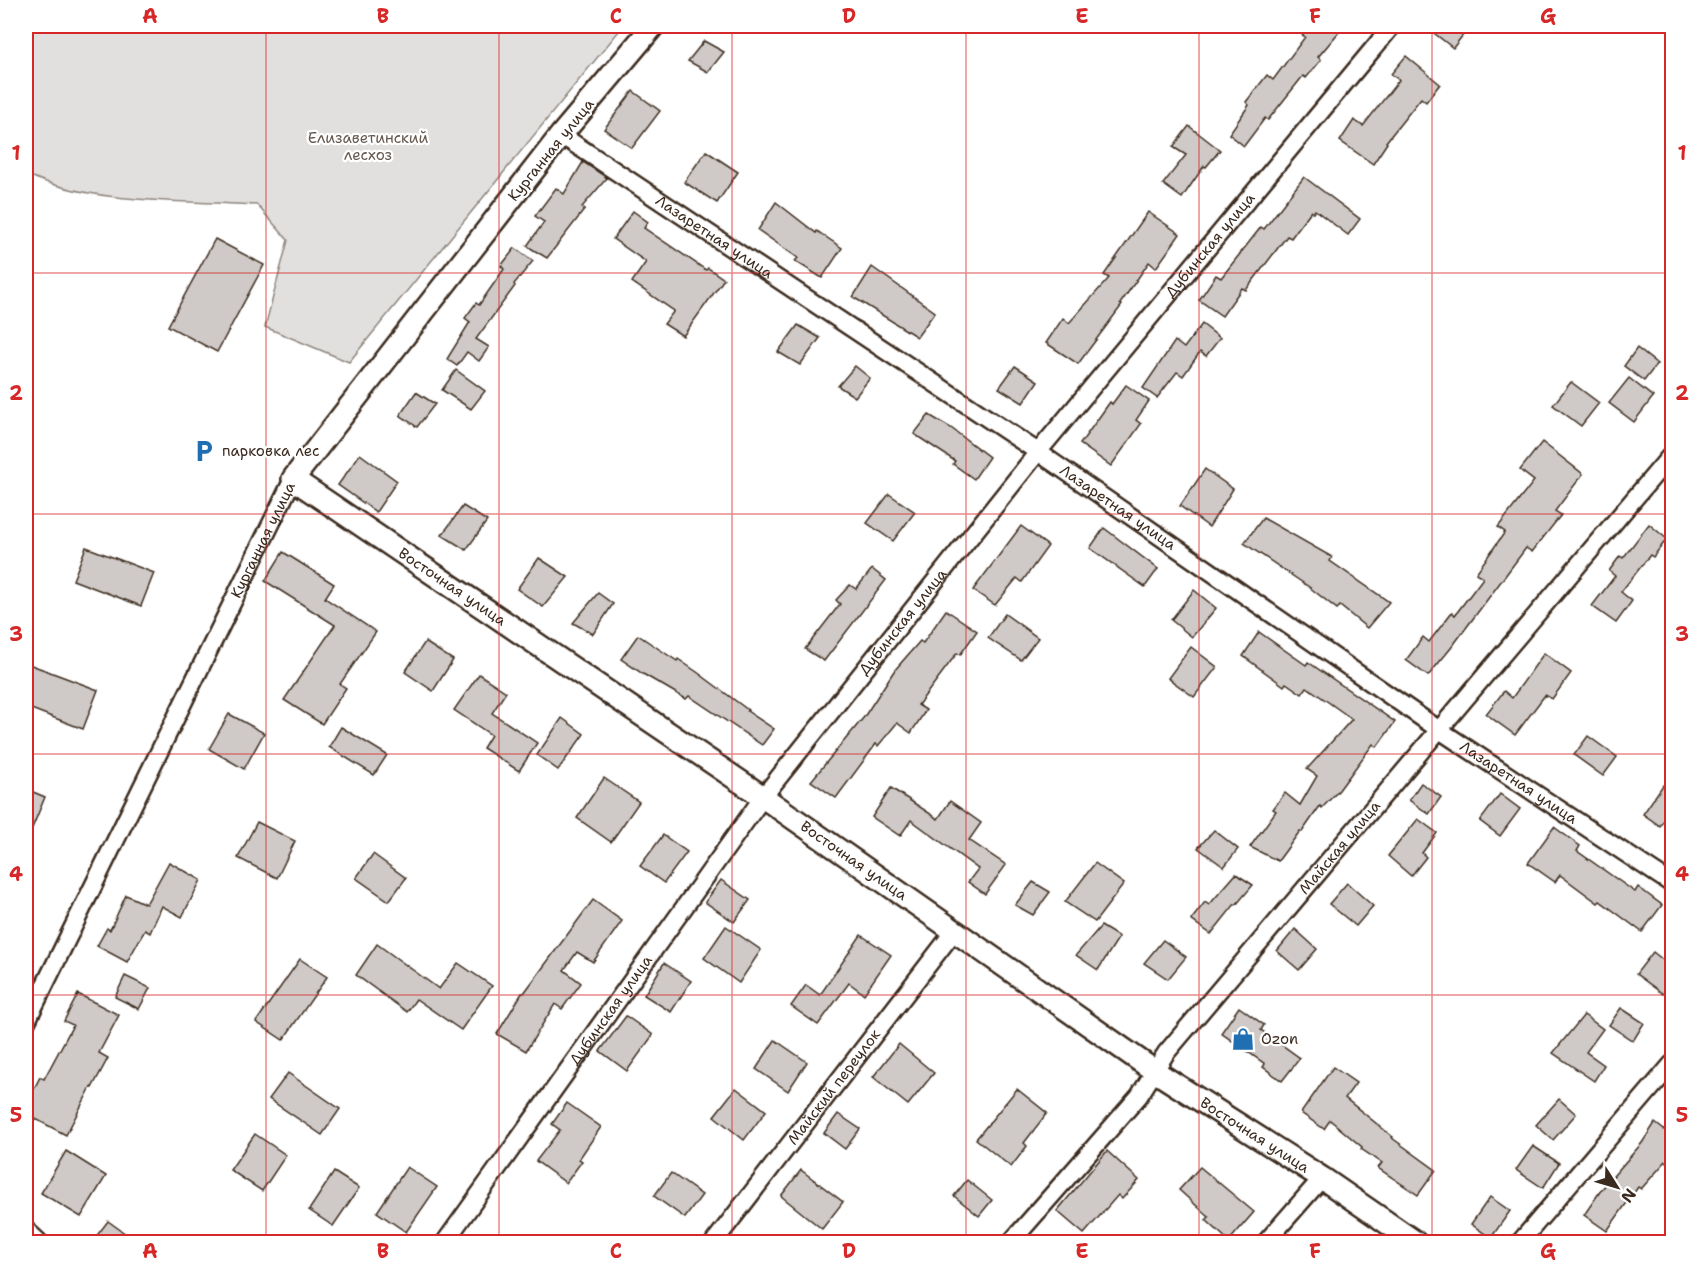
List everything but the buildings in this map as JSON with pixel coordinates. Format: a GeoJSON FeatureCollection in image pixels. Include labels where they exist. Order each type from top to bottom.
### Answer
{"type":"FeatureCollection","features":[{"type":"Feature","properties":{"kind":"street","name":"Курганная улица"},"geometry":{"type":"LineString","coordinates":[[26,1023],[292,479],[561,135],[652,26]]}},
{"type":"Feature","properties":{"kind":"street","name":"Дубинская улица"},"geometry":{"type":"LineString","coordinates":[[445,1242],[763,797],[1038,452],[1392,26]]}},
{"type":"Feature","properties":{"kind":"street","name":"Лазаретная улица"},"geometry":{"type":"LineString","coordinates":[[561,135],[1038,452],[1438,729],[1672,884]]}},
{"type":"Feature","properties":{"kind":"street","name":"Майская улица"},"geometry":{"type":"LineString","coordinates":[[1011,1242],[1139,1096],[1166,1053],[1672,454]]}},
{"type":"Feature","properties":{"kind":"street","name":"Восточная улица"},"geometry":{"type":"LineString","coordinates":[[292,479],[763,797],[1156,1072],[1322,1178],[1415,1242]]}},
{"type":"Feature","properties":{"kind":"street","name":"Майский переулок"},"geometry":{"type":"LineString","coordinates":[[714,1242],[955,930]]}},
{"type":"Feature","properties":{"kind":"street"},"geometry":{"type":"LineString","coordinates":[[1520,1242],[1672,1064]]}},
{"type":"Feature","properties":{"kind":"street"},"geometry":{"type":"LineString","coordinates":[[1266,1242],[1322,1178]]}},
{"type":"Feature","properties":{"kind":"street"},"geometry":{"type":"LineString","coordinates":[[26,1230],[39,1242]]}},
{"type":"Feature","properties":{"kind":"green space","name":"Елизаветинский лесхоз"},"geometry":{"type":"Polygon","coordinates":[[[26,26],[623,26],[349,362],[265,327],[288,240],[257,205],[109,196],[52,184],[26,174],[26,26]]]}},
{"type":"Feature","properties":{"kind":"place","name":"парковка лес"},"geometry":{"type":"Point","coordinates":[204,451]}},
{"type":"Feature","properties":{"kind":"place","name":"Ozon"},"geometry":{"type":"Point","coordinates":[1243,1039]}}]}
